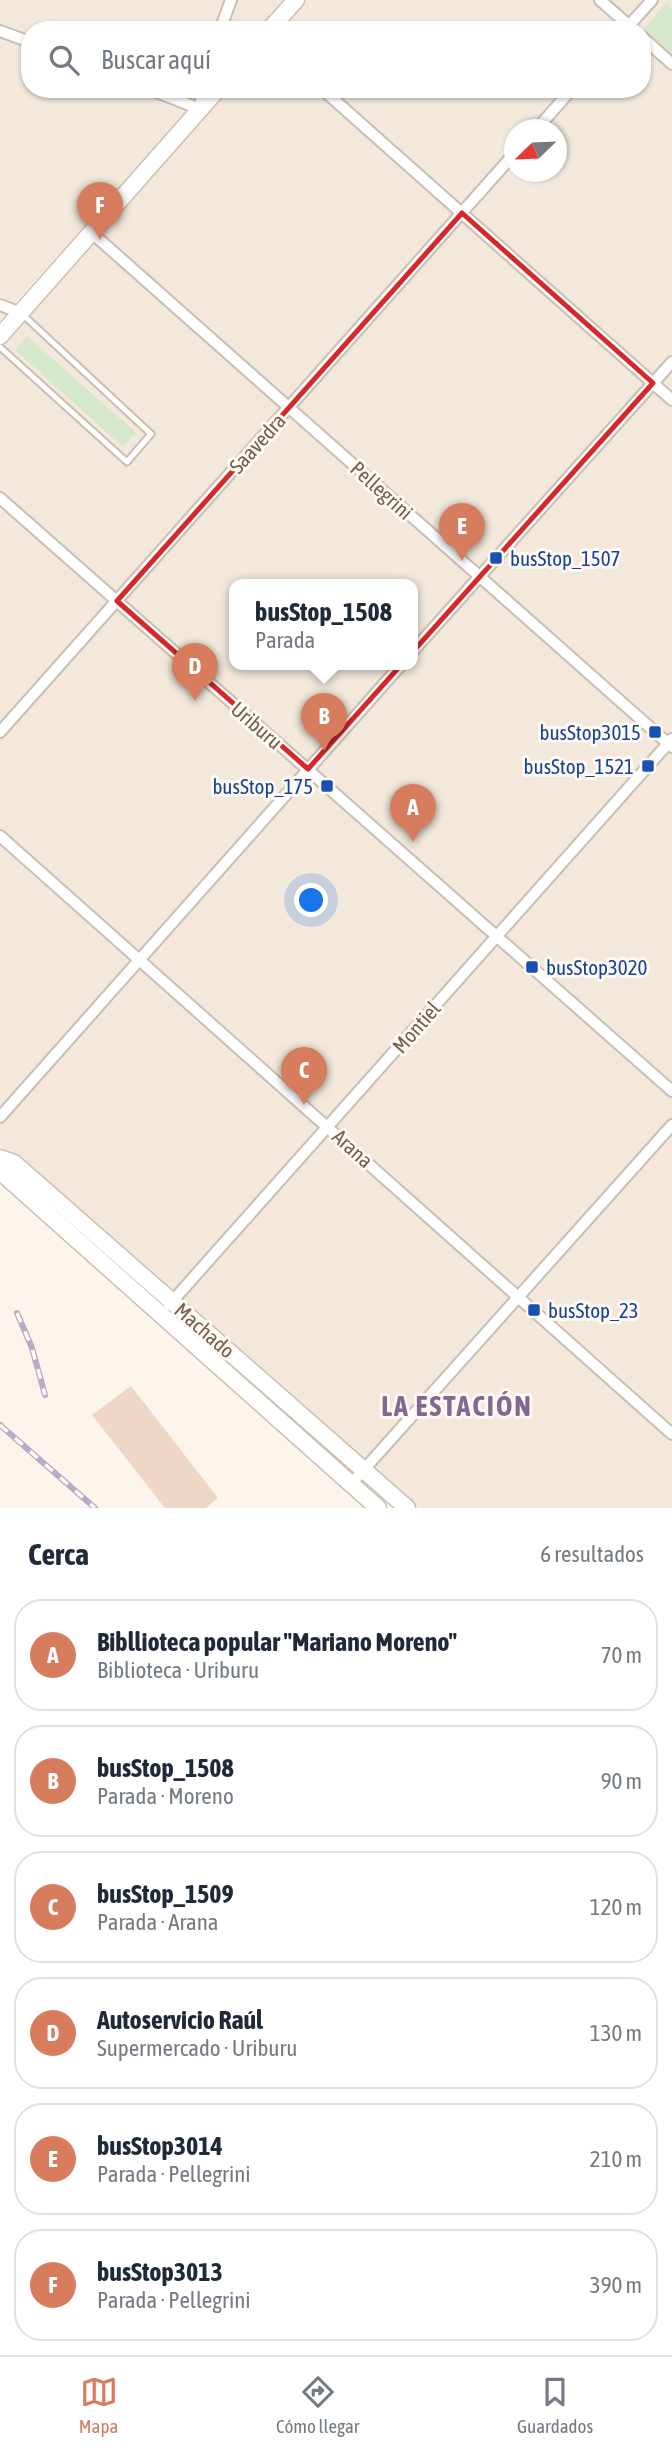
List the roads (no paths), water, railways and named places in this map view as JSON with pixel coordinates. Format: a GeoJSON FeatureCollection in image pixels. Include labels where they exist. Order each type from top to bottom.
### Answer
{"type":"FeatureCollection","features":[{"type":"Feature","properties":{"kind":"street"},"geometry":{"type":"LineString","coordinates":[[223,21],[231,0]]}},
{"type":"Feature","properties":{"kind":"street"},"geometry":{"type":"LineString","coordinates":[[278,21],[296,0]]}},
{"type":"Feature","properties":{"kind":"street"},"geometry":{"type":"LineString","coordinates":[[600,0],[622,21]]}},
{"type":"Feature","properties":{"kind":"street"},"geometry":{"type":"LineString","coordinates":[[635,21],[652,0]]}},
{"type":"Feature","properties":{"kind":"street"},"geometry":{"type":"LineString","coordinates":[[0,31],[21,39]]}},
{"type":"Feature","properties":{"kind":"street"},"geometry":{"type":"LineString","coordinates":[[651,45],[672,64]]}},
{"type":"Feature","properties":{"kind":"street"},"geometry":{"type":"LineString","coordinates":[[172,98],[200,109]]}},
{"type":"Feature","properties":{"kind":"street"},"geometry":{"type":"LineString","coordinates":[[200,109],[202,98]]}},
{"type":"Feature","properties":{"kind":"street"},"geometry":{"type":"LineString","coordinates":[[0,336],[210,98]]}},
{"type":"Feature","properties":{"kind":"street"},"geometry":{"type":"LineString","coordinates":[[332,98],[672,400]]}},
{"type":"Feature","properties":{"kind":"street"},"geometry":{"type":"LineString","coordinates":[[546,119],[564,98]]}},
{"type":"Feature","properties":{"kind":"street","name":"Saavedra"},"geometry":{"type":"LineString","coordinates":[[0,732],[504,165]]}},
{"type":"Feature","properties":{"kind":"street","name":"Pellegrini"},"geometry":{"type":"LineString","coordinates":[[92,233],[671,743]]}},
{"type":"Feature","properties":{"kind":"street"},"geometry":{"type":"LineString","coordinates":[[0,305],[21,313]]}},
{"type":"Feature","properties":{"kind":"street"},"geometry":{"type":"LineString","coordinates":[[418,645],[672,362]]}},
{"type":"Feature","properties":{"kind":"street","name":"Uriburu"},"geometry":{"type":"LineString","coordinates":[[0,498],[672,1091]]}},
{"type":"Feature","properties":{"kind":"street"},"geometry":{"type":"LineString","coordinates":[[0,1117],[397,670]]}},
{"type":"Feature","properties":{"kind":"street","name":"Montiel"},"geometry":{"type":"LineString","coordinates":[[160,1315],[671,743]]}},
{"type":"Feature","properties":{"kind":"street","name":"Arana"},"geometry":{"type":"LineString","coordinates":[[0,836],[672,1434]]}},
{"type":"Feature","properties":{"kind":"street"},"geometry":{"type":"LineString","coordinates":[[351,1484],[672,1125]]}},
{"type":"Feature","properties":{"kind":"street","name":"Machado"},"geometry":{"type":"LineString","coordinates":[[0,1158],[14,1163],[407,1508]]}},
{"type":"Feature","properties":{"kind":"street","name":"Machado"},"geometry":{"type":"LineString","coordinates":[[0,1168],[3,1174],[160,1315],[379,1508]]}},
{"type":"Feature","properties":{"kind":"lane"},"geometry":{"type":"LineString","coordinates":[[0,347],[127,462],[151,434],[21,313]]}},
{"type":"Feature","properties":{"kind":"railway"},"geometry":{"type":"LineString","coordinates":[[17,1313],[32,1348],[45,1395]]}},
{"type":"Feature","properties":{"kind":"railway"},"geometry":{"type":"LineString","coordinates":[[0,1425],[95,1508]]}},
{"type":"Feature","properties":{"kind":"place","name":"busStop3013"},"geometry":{"type":"Point","coordinates":[100,240]}},
{"type":"Feature","properties":{"kind":"place","name":"busStop_1507"},"geometry":{"type":"Point","coordinates":[496,558]}},
{"type":"Feature","properties":{"kind":"place","name":"busStop3014"},"geometry":{"type":"Point","coordinates":[462,561]}},
{"type":"Feature","properties":{"kind":"place","name":"Autoservicio Raúl"},"geometry":{"type":"Point","coordinates":[195,701]}},
{"type":"Feature","properties":{"kind":"place","name":"busStop3015"},"geometry":{"type":"Point","coordinates":[655,732]}},
{"type":"Feature","properties":{"kind":"place","name":"busStop_1508"},"geometry":{"type":"Point","coordinates":[324,751]}},
{"type":"Feature","properties":{"kind":"place","name":"busStop_1521"},"geometry":{"type":"Point","coordinates":[648,766]}},
{"type":"Feature","properties":{"kind":"place","name":"busStop_175"},"geometry":{"type":"Point","coordinates":[327,786]}},
{"type":"Feature","properties":{"kind":"place","name":"Bibllioteca popular \"Mariano Moreno\""},"geometry":{"type":"Point","coordinates":[413,842]}},
{"type":"Feature","properties":{"kind":"place","name":"busStop3020"},"geometry":{"type":"Point","coordinates":[532,967]}},
{"type":"Feature","properties":{"kind":"place","name":"busStop_1509"},"geometry":{"type":"Point","coordinates":[304,1105]}},
{"type":"Feature","properties":{"kind":"place","name":"busStop_23"},"geometry":{"type":"Point","coordinates":[534,1310]}},
{"type":"Feature","properties":{"kind":"district","name":"LA ESTACIÓN"},"geometry":{"type":"Point","coordinates":[457,1406]}}]}
